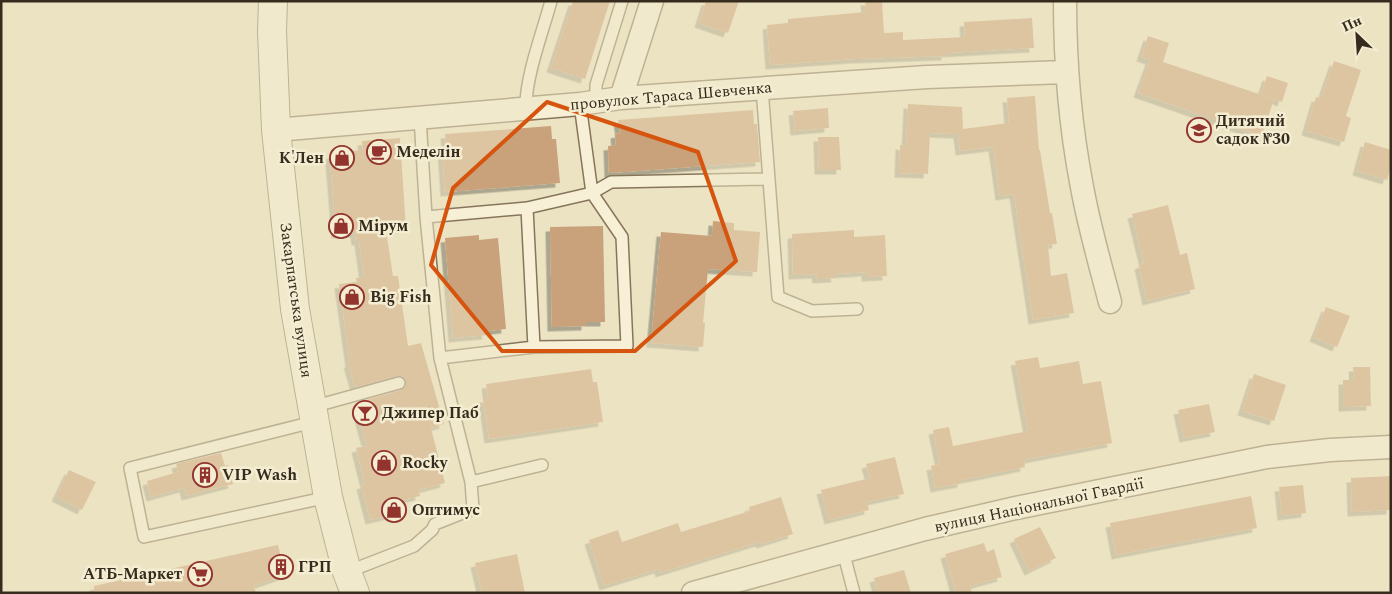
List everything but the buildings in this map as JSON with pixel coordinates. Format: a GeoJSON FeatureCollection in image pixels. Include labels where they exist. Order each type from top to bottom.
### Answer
{"type":"FeatureCollection","features":[{"type":"Feature","properties":{"kind":"street","name":"Закарпатська вулиця"},"geometry":{"type":"LineString","coordinates":[[273,1],[272,31],[276,130],[295,309],[328,497],[351,582]]}},
{"type":"Feature","properties":{"kind":"street"},"geometry":{"type":"LineString","coordinates":[[621,98],[652,1]]}},
{"type":"Feature","properties":{"kind":"street"},"geometry":{"type":"LineString","coordinates":[[1065,1],[1066,72],[1072,132],[1082,189],[1110,302]]}},
{"type":"Feature","properties":{"kind":"street","name":"провулок Тараса Шевченка"},"geometry":{"type":"LineString","coordinates":[[276,130],[588,103],[621,98],[927,77],[1066,72]]}},
{"type":"Feature","properties":{"kind":"street","name":"вулиця Національної Гвардії"},"geometry":{"type":"LineString","coordinates":[[693,593],[925,529],[1016,508],[1268,457],[1391,447]]}},
{"type":"Feature","properties":{"kind":"lane"},"geometry":{"type":"LineString","coordinates":[[526,108],[533,68],[551,1]]}},
{"type":"Feature","properties":{"kind":"lane"},"geometry":{"type":"LineString","coordinates":[[440,358],[534,348],[626,346],[622,237],[592,193],[588,103],[596,85],[622,1]]}},
{"type":"Feature","properties":{"kind":"lane"},"geometry":{"type":"LineString","coordinates":[[762,88],[778,296],[812,311],[857,309]]}},
{"type":"Feature","properties":{"kind":"lane"},"geometry":{"type":"LineString","coordinates":[[351,582],[414,546],[432,530],[435,524],[473,509],[471,482],[440,358],[426,217],[420,117]]}},
{"type":"Feature","properties":{"kind":"lane"},"geometry":{"type":"LineString","coordinates":[[426,217],[526,208],[592,193],[611,182],[768,179]]}},
{"type":"Feature","properties":{"kind":"lane"},"geometry":{"type":"LineString","coordinates":[[526,208],[534,348]]}},
{"type":"Feature","properties":{"kind":"lane"},"geometry":{"type":"LineString","coordinates":[[328,497],[144,537],[130,468],[312,414],[400,383]]}},
{"type":"Feature","properties":{"kind":"lane"},"geometry":{"type":"LineString","coordinates":[[471,482],[542,465]]}},
{"type":"Feature","properties":{"kind":"lane"},"geometry":{"type":"LineString","coordinates":[[843,551],[854,593]]}},
{"type":"Feature","properties":{"kind":"highlighted area"},"geometry":{"type":"Polygon","coordinates":[[[547,102],[698,152],[736,261],[635,351],[502,351],[431,265],[453,188],[547,102]]]}},
{"type":"Feature","properties":{"kind":"place","name":"Дитячий садок №30"},"geometry":{"type":"Point","coordinates":[1199,130]}},
{"type":"Feature","properties":{"kind":"place","name":"Меделін"},"geometry":{"type":"Point","coordinates":[379,152]}},
{"type":"Feature","properties":{"kind":"place","name":"К'Лен"},"geometry":{"type":"Point","coordinates":[342,158]}},
{"type":"Feature","properties":{"kind":"place","name":"Мірум"},"geometry":{"type":"Point","coordinates":[341,226]}},
{"type":"Feature","properties":{"kind":"place","name":"Big Fish"},"geometry":{"type":"Point","coordinates":[352,297]}},
{"type":"Feature","properties":{"kind":"place","name":"Джипер Паб"},"geometry":{"type":"Point","coordinates":[365,413]}},
{"type":"Feature","properties":{"kind":"place","name":"Rocky"},"geometry":{"type":"Point","coordinates":[384,463]}},
{"type":"Feature","properties":{"kind":"place","name":"VIP Wash"},"geometry":{"type":"Point","coordinates":[205,475]}},
{"type":"Feature","properties":{"kind":"place","name":"Оптимус"},"geometry":{"type":"Point","coordinates":[394,510]}},
{"type":"Feature","properties":{"kind":"place","name":"ГРП"},"geometry":{"type":"Point","coordinates":[281,567]}},
{"type":"Feature","properties":{"kind":"place","name":"АТБ-Маркет"},"geometry":{"type":"Point","coordinates":[200,574]}}]}
